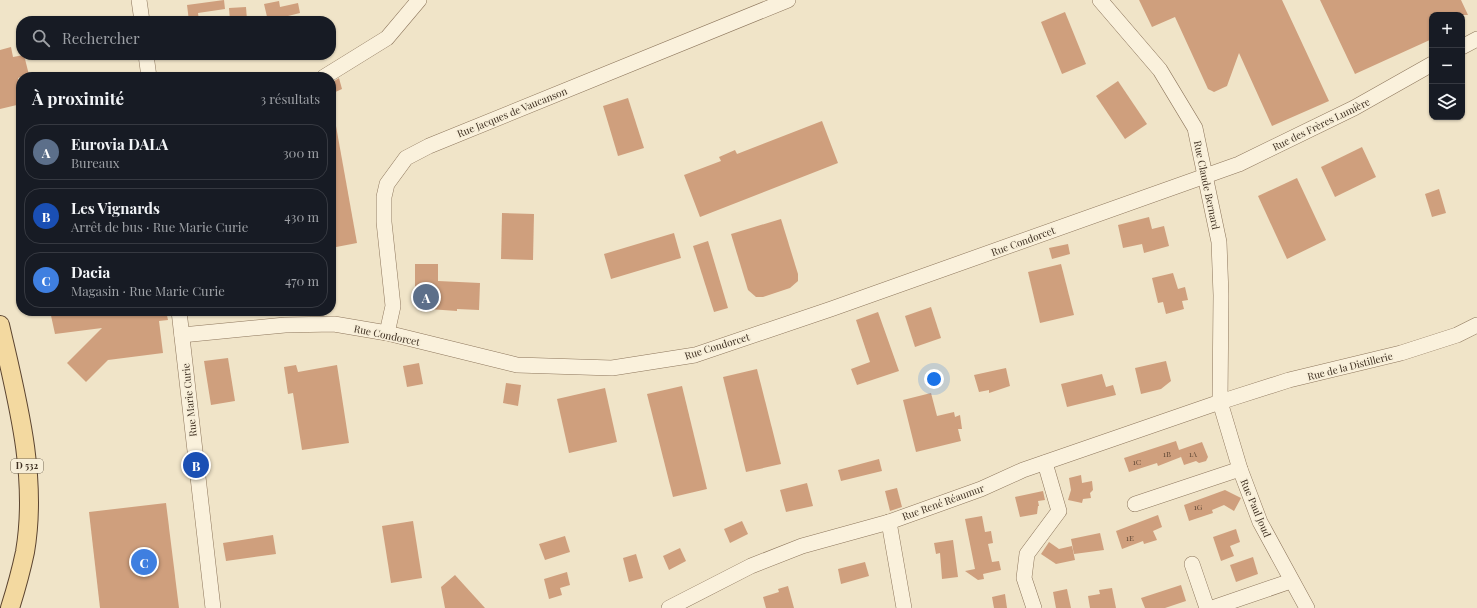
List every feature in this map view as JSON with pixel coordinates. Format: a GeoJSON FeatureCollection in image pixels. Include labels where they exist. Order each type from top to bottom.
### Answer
{"type":"FeatureCollection","features":[{"type":"Feature","properties":{"kind":"main road","name":"D 532"},"geometry":{"type":"LineString","coordinates":[[0,325],[18,401],[27,461],[29,490],[25,550],[10,608]]}},
{"type":"Feature","properties":{"kind":"street"},"geometry":{"type":"LineString","coordinates":[[138,0],[141,16]]}},
{"type":"Feature","properties":{"kind":"street"},"geometry":{"type":"LineString","coordinates":[[332,72],[387,38],[419,0]]}},
{"type":"Feature","properties":{"kind":"street","name":"Rue Jacques de Vaucanson"},"geometry":{"type":"LineString","coordinates":[[387,333],[393,306],[384,222],[384,197],[387,184],[406,158],[462,132],[788,0]]}},
{"type":"Feature","properties":{"kind":"street","name":"Rue Claude Bernard"},"geometry":{"type":"LineString","coordinates":[[1100,0],[1160,70],[1195,128],[1219,242],[1221,295],[1220,402]]}},
{"type":"Feature","properties":{"kind":"street"},"geometry":{"type":"LineString","coordinates":[[1465,45],[1477,39]]}},
{"type":"Feature","properties":{"kind":"street"},"geometry":{"type":"LineString","coordinates":[[147,60],[148,72]]}},
{"type":"Feature","properties":{"kind":"street","name":"Rue des Frères Lumière"},"geometry":{"type":"LineString","coordinates":[[1206,175],[1239,164],[1354,108],[1429,66]]}},
{"type":"Feature","properties":{"kind":"street","name":"Rue Condorcet"},"geometry":{"type":"LineString","coordinates":[[182,335],[285,325],[334,324],[387,333],[517,365],[612,368],[695,355],[831,309],[1206,175]]}},
{"type":"Feature","properties":{"kind":"street","name":"Rue Marie Curie"},"geometry":{"type":"LineString","coordinates":[[180,316],[213,608]]}},
{"type":"Feature","properties":{"kind":"street","name":"Rue de la Distillerie"},"geometry":{"type":"LineString","coordinates":[[1220,402],[1289,380],[1401,353],[1457,335],[1477,325]]}},
{"type":"Feature","properties":{"kind":"street","name":"Rue René Réaumur"},"geometry":{"type":"LineString","coordinates":[[669,608],[752,566],[802,546],[889,522],[1045,463],[1220,402]]}},
{"type":"Feature","properties":{"kind":"street","name":"Rue Paul Joud"},"geometry":{"type":"LineString","coordinates":[[1220,402],[1240,469],[1260,522],[1307,608]]}},
{"type":"Feature","properties":{"kind":"street"},"geometry":{"type":"LineString","coordinates":[[1034,608],[1024,578],[1027,554],[1059,511],[1045,463]]}},
{"type":"Feature","properties":{"kind":"street"},"geometry":{"type":"LineString","coordinates":[[1135,504],[1240,469]]}},
{"type":"Feature","properties":{"kind":"street"},"geometry":{"type":"LineString","coordinates":[[889,522],[904,608]]}},
{"type":"Feature","properties":{"kind":"street"},"geometry":{"type":"LineString","coordinates":[[1192,564],[1207,608]]}},
{"type":"Feature","properties":{"kind":"street"},"geometry":{"type":"LineString","coordinates":[[1212,608],[1291,581]]}},
{"type":"Feature","properties":{"kind":"building"},"geometry":{"type":"Polygon","coordinates":[[[224,0],[225,9],[198,13],[198,16],[188,16],[187,5],[224,0]]]}},
{"type":"Feature","properties":{"kind":"building"},"geometry":{"type":"Polygon","coordinates":[[[1139,0],[1282,0],[1329,101],[1272,126],[1239,53],[1227,86],[1214,92],[1208,89],[1175,17],[1152,27],[1139,0]]]}},
{"type":"Feature","properties":{"kind":"building"},"geometry":{"type":"Polygon","coordinates":[[[1320,0],[1461,0],[1468,15],[1465,15],[1465,12],[1429,12],[1429,40],[1355,74],[1320,0]]]}},
{"type":"Feature","properties":{"kind":"building"},"geometry":{"type":"Polygon","coordinates":[[[279,1],[280,7],[298,3],[300,13],[288,16],[267,16],[264,4],[279,1]]]}},
{"type":"Feature","properties":{"kind":"building"},"geometry":{"type":"Polygon","coordinates":[[[246,7],[247,16],[230,16],[229,8],[246,7]]]}},
{"type":"Feature","properties":{"kind":"building"},"geometry":{"type":"Polygon","coordinates":[[[1065,12],[1086,64],[1062,74],[1041,22],[1065,12]]]}},
{"type":"Feature","properties":{"kind":"building"},"geometry":{"type":"Polygon","coordinates":[[[11,47],[13,57],[16,56],[16,60],[25,60],[28,72],[16,72],[16,105],[0,109],[0,50],[11,47]]]}},
{"type":"Feature","properties":{"kind":"building"},"geometry":{"type":"Polygon","coordinates":[[[339,78],[342,89],[336,92],[336,80],[339,78]]]}},
{"type":"Feature","properties":{"kind":"building"},"geometry":{"type":"Polygon","coordinates":[[[1118,81],[1147,124],[1125,139],[1096,96],[1118,81]]]}},
{"type":"Feature","properties":{"kind":"building"},"geometry":{"type":"Polygon","coordinates":[[[628,98],[644,148],[618,156],[603,106],[628,98]]]}},
{"type":"Feature","properties":{"kind":"building"},"geometry":{"type":"Polygon","coordinates":[[[822,121],[838,163],[700,217],[684,175],[721,161],[719,157],[735,150],[737,154],[822,121]]]}},
{"type":"Feature","properties":{"kind":"building"},"geometry":{"type":"Polygon","coordinates":[[[336,126],[357,243],[336,247],[336,126]]]}},
{"type":"Feature","properties":{"kind":"building"},"geometry":{"type":"Polygon","coordinates":[[[1362,147],[1376,177],[1335,197],[1321,167],[1362,147]]]}},
{"type":"Feature","properties":{"kind":"building"},"geometry":{"type":"Polygon","coordinates":[[[1297,178],[1326,240],[1287,259],[1258,196],[1297,178]]]}},
{"type":"Feature","properties":{"kind":"building"},"geometry":{"type":"Polygon","coordinates":[[[1439,189],[1446,213],[1432,217],[1425,194],[1439,189]]]}},
{"type":"Feature","properties":{"kind":"building"},"geometry":{"type":"Polygon","coordinates":[[[502,213],[534,214],[533,260],[501,259],[502,213]]]}},
{"type":"Feature","properties":{"kind":"building"},"geometry":{"type":"Polygon","coordinates":[[[1149,217],[1152,229],[1164,226],[1169,246],[1144,253],[1142,244],[1123,248],[1118,225],[1149,217]]]}},
{"type":"Feature","properties":{"kind":"building"},"geometry":{"type":"Polygon","coordinates":[[[781,219],[798,274],[798,281],[790,288],[763,297],[756,297],[748,290],[731,234],[781,219]]]}},
{"type":"Feature","properties":{"kind":"building"},"geometry":{"type":"Polygon","coordinates":[[[674,233],[681,258],[611,279],[604,254],[674,233]]]}},
{"type":"Feature","properties":{"kind":"building"},"geometry":{"type":"Polygon","coordinates":[[[708,241],[728,308],[714,312],[693,246],[708,241]]]}},
{"type":"Feature","properties":{"kind":"building"},"geometry":{"type":"Polygon","coordinates":[[[1068,244],[1070,254],[1052,259],[1049,248],[1068,244]]]}},
{"type":"Feature","properties":{"kind":"building"},"geometry":{"type":"Polygon","coordinates":[[[415,264],[438,264],[438,281],[480,283],[479,310],[457,309],[457,311],[415,308],[415,264]]]}},
{"type":"Feature","properties":{"kind":"building"},"geometry":{"type":"Polygon","coordinates":[[[1061,264],[1074,315],[1040,323],[1028,272],[1061,264]]]}},
{"type":"Feature","properties":{"kind":"building"},"geometry":{"type":"Polygon","coordinates":[[[1173,273],[1178,289],[1185,287],[1188,300],[1182,301],[1184,309],[1166,314],[1163,302],[1158,303],[1152,278],[1173,273]]]}},
{"type":"Feature","properties":{"kind":"building"},"geometry":{"type":"Polygon","coordinates":[[[931,307],[941,338],[915,347],[905,316],[931,307]]]}},
{"type":"Feature","properties":{"kind":"building"},"geometry":{"type":"Polygon","coordinates":[[[878,312],[899,371],[857,385],[851,369],[870,362],[856,320],[878,312]]]}},
{"type":"Feature","properties":{"kind":"building"},"geometry":{"type":"Polygon","coordinates":[[[51,316],[167,316],[168,320],[159,321],[163,353],[108,360],[86,382],[67,363],[102,328],[55,334],[51,316]]]}},
{"type":"Feature","properties":{"kind":"building"},"geometry":{"type":"Polygon","coordinates":[[[228,358],[235,401],[211,405],[204,361],[228,358]]]}},
{"type":"Feature","properties":{"kind":"building"},"geometry":{"type":"Polygon","coordinates":[[[1166,361],[1171,381],[1161,389],[1141,394],[1135,368],[1166,361]]]}},
{"type":"Feature","properties":{"kind":"building"},"geometry":{"type":"Polygon","coordinates":[[[419,363],[423,384],[407,387],[403,366],[419,363]]]}},
{"type":"Feature","properties":{"kind":"building"},"geometry":{"type":"Polygon","coordinates":[[[296,365],[298,372],[337,365],[349,443],[302,450],[293,393],[288,394],[284,367],[296,365]]]}},
{"type":"Feature","properties":{"kind":"building"},"geometry":{"type":"Polygon","coordinates":[[[1006,368],[1010,386],[989,393],[989,390],[979,392],[974,375],[1006,368]]]}},
{"type":"Feature","properties":{"kind":"building"},"geometry":{"type":"Polygon","coordinates":[[[757,369],[781,464],[746,472],[723,377],[757,369]]]}},
{"type":"Feature","properties":{"kind":"building"},"geometry":{"type":"Polygon","coordinates":[[[1102,374],[1106,387],[1113,385],[1116,395],[1067,407],[1061,384],[1102,374]]]}},
{"type":"Feature","properties":{"kind":"building"},"geometry":{"type":"Polygon","coordinates":[[[506,383],[521,385],[518,406],[503,403],[506,383]]]}},
{"type":"Feature","properties":{"kind":"building"},"geometry":{"type":"Polygon","coordinates":[[[682,386],[707,489],[673,497],[647,394],[682,386]]]}},
{"type":"Feature","properties":{"kind":"building"},"geometry":{"type":"Polygon","coordinates":[[[605,388],[617,442],[569,453],[557,399],[605,388]]]}},
{"type":"Feature","properties":{"kind":"building"},"geometry":{"type":"Polygon","coordinates":[[[931,393],[937,416],[954,412],[955,417],[960,415],[962,429],[958,429],[961,441],[916,452],[903,400],[931,393]]]}},
{"type":"Feature","properties":{"kind":"building"},"geometry":{"type":"Polygon","coordinates":[[[1176,441],[1179,450],[1202,442],[1208,457],[1206,461],[1199,463],[1196,461],[1184,465],[1180,454],[1181,457],[1158,466],[1157,463],[1129,472],[1124,458],[1176,441]]]}},
{"type":"Feature","properties":{"kind":"building"},"geometry":{"type":"Polygon","coordinates":[[[879,459],[882,471],[841,481],[838,470],[879,459]]]}},
{"type":"Feature","properties":{"kind":"building"},"geometry":{"type":"Polygon","coordinates":[[[1081,475],[1082,483],[1092,481],[1093,490],[1090,493],[1091,498],[1083,499],[1082,503],[1068,500],[1071,490],[1069,478],[1081,475]]]}},
{"type":"Feature","properties":{"kind":"building"},"geometry":{"type":"Polygon","coordinates":[[[807,483],[813,506],[786,512],[780,490],[807,483]]]}},
{"type":"Feature","properties":{"kind":"building"},"geometry":{"type":"Polygon","coordinates":[[[897,488],[902,507],[890,511],[885,491],[897,488]]]}},
{"type":"Feature","properties":{"kind":"building"},"geometry":{"type":"Polygon","coordinates":[[[1225,490],[1241,498],[1234,511],[1224,505],[1212,510],[1213,513],[1189,521],[1184,505],[1225,490]]]}},
{"type":"Feature","properties":{"kind":"building"},"geometry":{"type":"Polygon","coordinates":[[[1043,491],[1045,500],[1038,501],[1039,506],[1037,514],[1020,517],[1015,497],[1043,491]]]}},
{"type":"Feature","properties":{"kind":"building"},"geometry":{"type":"Polygon","coordinates":[[[166,503],[179,608],[100,608],[89,512],[166,503]]]}},
{"type":"Feature","properties":{"kind":"building"},"geometry":{"type":"Polygon","coordinates":[[[1158,515],[1162,527],[1153,531],[1157,540],[1144,544],[1143,541],[1122,549],[1116,531],[1158,515]]]}},
{"type":"Feature","properties":{"kind":"building"},"geometry":{"type":"Polygon","coordinates":[[[982,516],[985,532],[991,531],[993,543],[988,544],[992,562],[999,561],[1001,570],[983,574],[984,579],[978,580],[965,571],[975,569],[965,519],[982,516]]]}},
{"type":"Feature","properties":{"kind":"building"},"geometry":{"type":"Polygon","coordinates":[[[413,521],[422,578],[391,583],[382,526],[413,521]]]}},
{"type":"Feature","properties":{"kind":"building"},"geometry":{"type":"Polygon","coordinates":[[[742,521],[748,534],[730,543],[724,529],[742,521]]]}},
{"type":"Feature","properties":{"kind":"building"},"geometry":{"type":"Polygon","coordinates":[[[1236,529],[1240,542],[1230,546],[1234,556],[1221,561],[1213,537],[1236,529]]]}},
{"type":"Feature","properties":{"kind":"building"},"geometry":{"type":"Polygon","coordinates":[[[1100,533],[1104,550],[1074,554],[1071,539],[1100,533]]]}},
{"type":"Feature","properties":{"kind":"building"},"geometry":{"type":"Polygon","coordinates":[[[273,535],[276,554],[226,561],[223,543],[273,535]]]}},
{"type":"Feature","properties":{"kind":"building"},"geometry":{"type":"Polygon","coordinates":[[[565,536],[570,552],[545,560],[539,544],[565,536]]]}},
{"type":"Feature","properties":{"kind":"building"},"geometry":{"type":"Polygon","coordinates":[[[953,540],[958,577],[942,579],[940,553],[936,554],[934,543],[953,540]]]}},
{"type":"Feature","properties":{"kind":"building"},"geometry":{"type":"Polygon","coordinates":[[[1049,542],[1059,549],[1072,546],[1075,560],[1056,564],[1041,554],[1049,542]]]}},
{"type":"Feature","properties":{"kind":"building"},"geometry":{"type":"Polygon","coordinates":[[[680,548],[686,561],[669,570],[663,556],[680,548]]]}},
{"type":"Feature","properties":{"kind":"building"},"geometry":{"type":"Polygon","coordinates":[[[636,554],[643,578],[629,582],[623,558],[636,554]]]}},
{"type":"Feature","properties":{"kind":"building"},"geometry":{"type":"Polygon","coordinates":[[[1253,557],[1258,574],[1236,582],[1230,565],[1253,557]]]}},
{"type":"Feature","properties":{"kind":"building"},"geometry":{"type":"Polygon","coordinates":[[[865,562],[869,576],[841,584],[838,569],[865,562]]]}},
{"type":"Feature","properties":{"kind":"building"},"geometry":{"type":"Polygon","coordinates":[[[567,572],[570,585],[560,588],[562,595],[549,599],[544,579],[567,572]]]}},
{"type":"Feature","properties":{"kind":"building"},"geometry":{"type":"Polygon","coordinates":[[[455,575],[485,608],[445,608],[441,587],[455,575]]]}},
{"type":"Feature","properties":{"kind":"building"},"geometry":{"type":"Polygon","coordinates":[[[1181,585],[1186,601],[1165,608],[1145,608],[1141,598],[1181,585]]]}},
{"type":"Feature","properties":{"kind":"building"},"geometry":{"type":"Polygon","coordinates":[[[788,586],[794,608],[766,608],[763,597],[779,592],[778,589],[788,586]]]}},
{"type":"Feature","properties":{"kind":"building"},"geometry":{"type":"Polygon","coordinates":[[[1112,588],[1116,608],[1090,608],[1088,596],[1100,594],[1099,590],[1112,588]]]}},
{"type":"Feature","properties":{"kind":"building"},"geometry":{"type":"Polygon","coordinates":[[[1067,589],[1071,608],[1056,608],[1053,592],[1067,589]]]}},
{"type":"Feature","properties":{"kind":"building"},"geometry":{"type":"Polygon","coordinates":[[[1005,594],[1007,608],[994,608],[992,597],[1005,594]]]}},
{"type":"Feature","properties":{"kind":"place","name":"Eurovia DALA"},"geometry":{"type":"Point","coordinates":[426,297]}},
{"type":"Feature","properties":{"kind":"place","name":"Les Vignards"},"geometry":{"type":"Point","coordinates":[196,465]}},
{"type":"Feature","properties":{"kind":"place","name":"Dacia"},"geometry":{"type":"Point","coordinates":[144,562]}}]}
